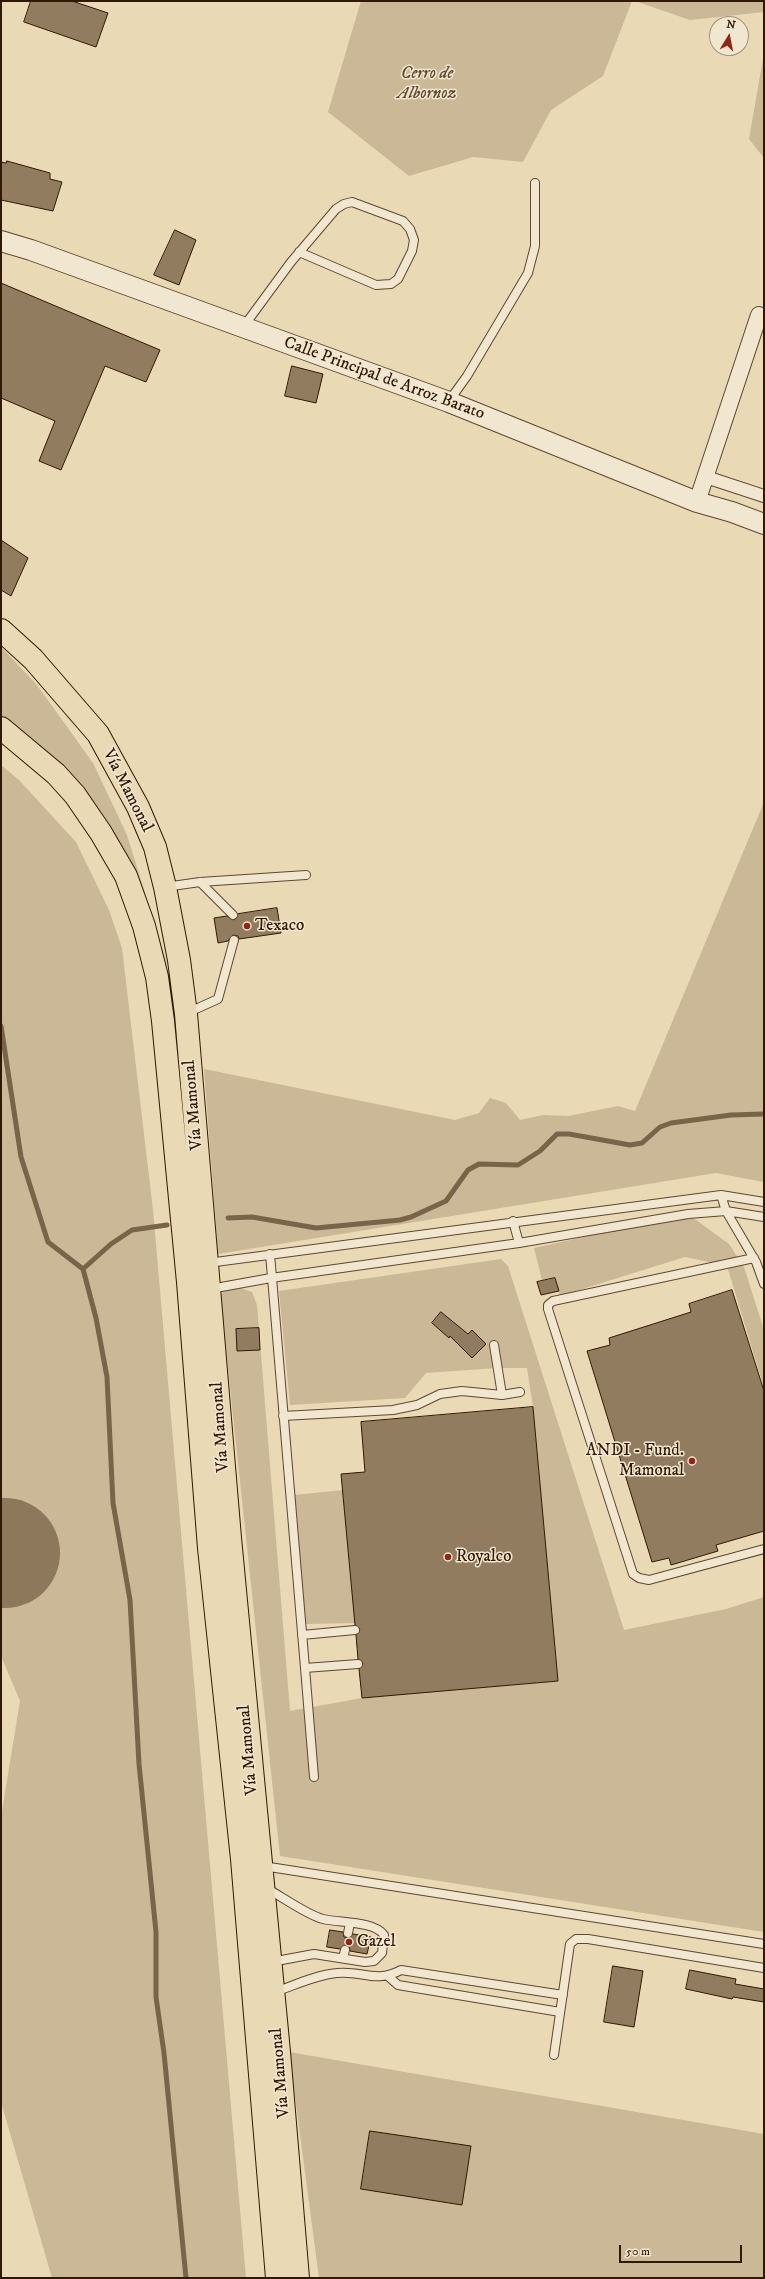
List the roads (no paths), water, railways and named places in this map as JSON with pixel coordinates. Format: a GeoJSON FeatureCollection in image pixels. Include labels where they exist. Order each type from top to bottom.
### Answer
{"type":"FeatureCollection","features":[{"type":"Feature","properties":{"kind":"main road","name":"Vía Mamonal"},"geometry":{"type":"LineString","coordinates":[[1,630],[33,659],[98,734],[138,807],[155,847],[165,887],[179,960],[186,1014],[230,1538],[298,2278]]}},
{"type":"Feature","properties":{"kind":"main road","name":"Vía Mamonal"},"geometry":{"type":"LineString","coordinates":[[1,728],[56,774],[75,795],[100,833],[126,876],[144,926],[157,977],[163,1021],[188,1282],[209,1548],[242,1859],[277,2278]]}},
{"type":"Feature","properties":{"kind":"street","name":"Calle Principal de Arroz Barato"},"geometry":{"type":"LineString","coordinates":[[1,241],[31,250],[449,402],[697,502],[732,512],[764,524]]}},
{"type":"Feature","properties":{"kind":"street"},"geometry":{"type":"LineString","coordinates":[[697,502],[759,315]]}},
{"type":"Feature","properties":{"kind":"street"},"geometry":{"type":"LineString","coordinates":[[706,477],[764,496]]}},
{"type":"Feature","properties":{"kind":"lane"},"geometry":{"type":"LineString","coordinates":[[449,402],[528,273],[535,246],[535,183]]}},
{"type":"Feature","properties":{"kind":"lane"},"geometry":{"type":"LineString","coordinates":[[243,327],[299,252],[336,209],[344,204],[352,202],[404,221],[414,240],[412,251],[398,278],[391,284],[376,285],[299,252]]}},
{"type":"Feature","properties":{"kind":"lane"},"geometry":{"type":"LineString","coordinates":[[165,887],[200,882],[306,875]]}},
{"type":"Feature","properties":{"kind":"lane"},"geometry":{"type":"LineString","coordinates":[[200,882],[233,915]]}},
{"type":"Feature","properties":{"kind":"lane"},"geometry":{"type":"LineString","coordinates":[[186,1014],[218,1000],[234,940]]}},
{"type":"Feature","properties":{"kind":"lane"},"geometry":{"type":"LineString","coordinates":[[208,1263],[513,1221],[721,1195],[764,1202]]}},
{"type":"Feature","properties":{"kind":"lane"},"geometry":{"type":"LineString","coordinates":[[721,1195],[726,1210],[754,1258],[764,1284]]}},
{"type":"Feature","properties":{"kind":"lane"},"geometry":{"type":"LineString","coordinates":[[210,1289],[271,1278],[519,1243],[688,1214],[726,1210],[764,1217]]}},
{"type":"Feature","properties":{"kind":"lane"},"geometry":{"type":"LineString","coordinates":[[513,1221],[519,1243]]}},
{"type":"Feature","properties":{"kind":"lane"},"geometry":{"type":"LineString","coordinates":[[270,1254],[314,1777]]}},
{"type":"Feature","properties":{"kind":"lane"},"geometry":{"type":"LineString","coordinates":[[754,1258],[553,1301],[548,1305],[548,1309],[633,1574],[639,1578],[649,1580],[764,1549]]}},
{"type":"Feature","properties":{"kind":"lane"},"geometry":{"type":"LineString","coordinates":[[494,1345],[502,1395]]}},
{"type":"Feature","properties":{"kind":"lane"},"geometry":{"type":"LineString","coordinates":[[283,1416],[393,1410],[417,1405],[440,1394],[462,1391],[502,1395],[520,1392]]}},
{"type":"Feature","properties":{"kind":"lane"},"geometry":{"type":"LineString","coordinates":[[302,1634],[355,1630]]}},
{"type":"Feature","properties":{"kind":"lane"},"geometry":{"type":"LineString","coordinates":[[305,1668],[358,1664]]}},
{"type":"Feature","properties":{"kind":"lane"},"geometry":{"type":"LineString","coordinates":[[261,1876],[321,1918],[372,1926],[381,1931],[384,1935],[382,1953],[374,1961],[365,1962],[344,1954],[314,1954],[270,1962]]}},
{"type":"Feature","properties":{"kind":"lane"},"geometry":{"type":"LineString","coordinates":[[261,1876],[764,1944]]}},
{"type":"Feature","properties":{"kind":"lane"},"geometry":{"type":"LineString","coordinates":[[348,1933],[350,1923]]}},
{"type":"Feature","properties":{"kind":"lane"},"geometry":{"type":"LineString","coordinates":[[554,2055],[570,1944],[576,1939],[588,1939],[764,1968]]}},
{"type":"Feature","properties":{"kind":"lane"},"geometry":{"type":"LineString","coordinates":[[273,1993],[309,1979],[338,1972],[389,1977],[401,1970],[563,1995]]}},
{"type":"Feature","properties":{"kind":"lane"},"geometry":{"type":"LineString","coordinates":[[389,1977],[398,1985],[560,2012]]}},
{"type":"Feature","properties":{"kind":"waterway"},"geometry":{"type":"LineString","coordinates":[[1,1026],[21,1157],[48,1242],[83,1269],[96,1318],[107,1377],[113,1503],[130,1600],[139,1764],[156,1932],[156,1997],[164,2053],[186,2278]]}},
{"type":"Feature","properties":{"kind":"waterway"},"geometry":{"type":"LineString","coordinates":[[228,1218],[252,1217],[316,1228],[400,1220],[411,1217],[446,1201],[468,1170],[479,1164],[518,1165],[540,1151],[557,1134],[569,1134],[630,1145],[642,1143],[660,1127],[671,1123],[731,1115],[764,1114]]}},
{"type":"Feature","properties":{"kind":"waterway"},"geometry":{"type":"LineString","coordinates":[[83,1269],[111,1244],[132,1230],[167,1225]]}},
{"type":"Feature","properties":{"kind":"place","name":"Texaco"},"geometry":{"type":"Point","coordinates":[247,926]}},
{"type":"Feature","properties":{"kind":"place","name":"ANDI - Fund. Mamonal"},"geometry":{"type":"Point","coordinates":[692,1461]}},
{"type":"Feature","properties":{"kind":"place","name":"Royalco"},"geometry":{"type":"Point","coordinates":[448,1557]}},
{"type":"Feature","properties":{"kind":"place","name":"Gazel"},"geometry":{"type":"Point","coordinates":[349,1942]}},
{"type":"Feature","properties":{"kind":"park label","name":"Cerro de Albornoz"},"geometry":{"type":"Point","coordinates":[427,84]}}]}
